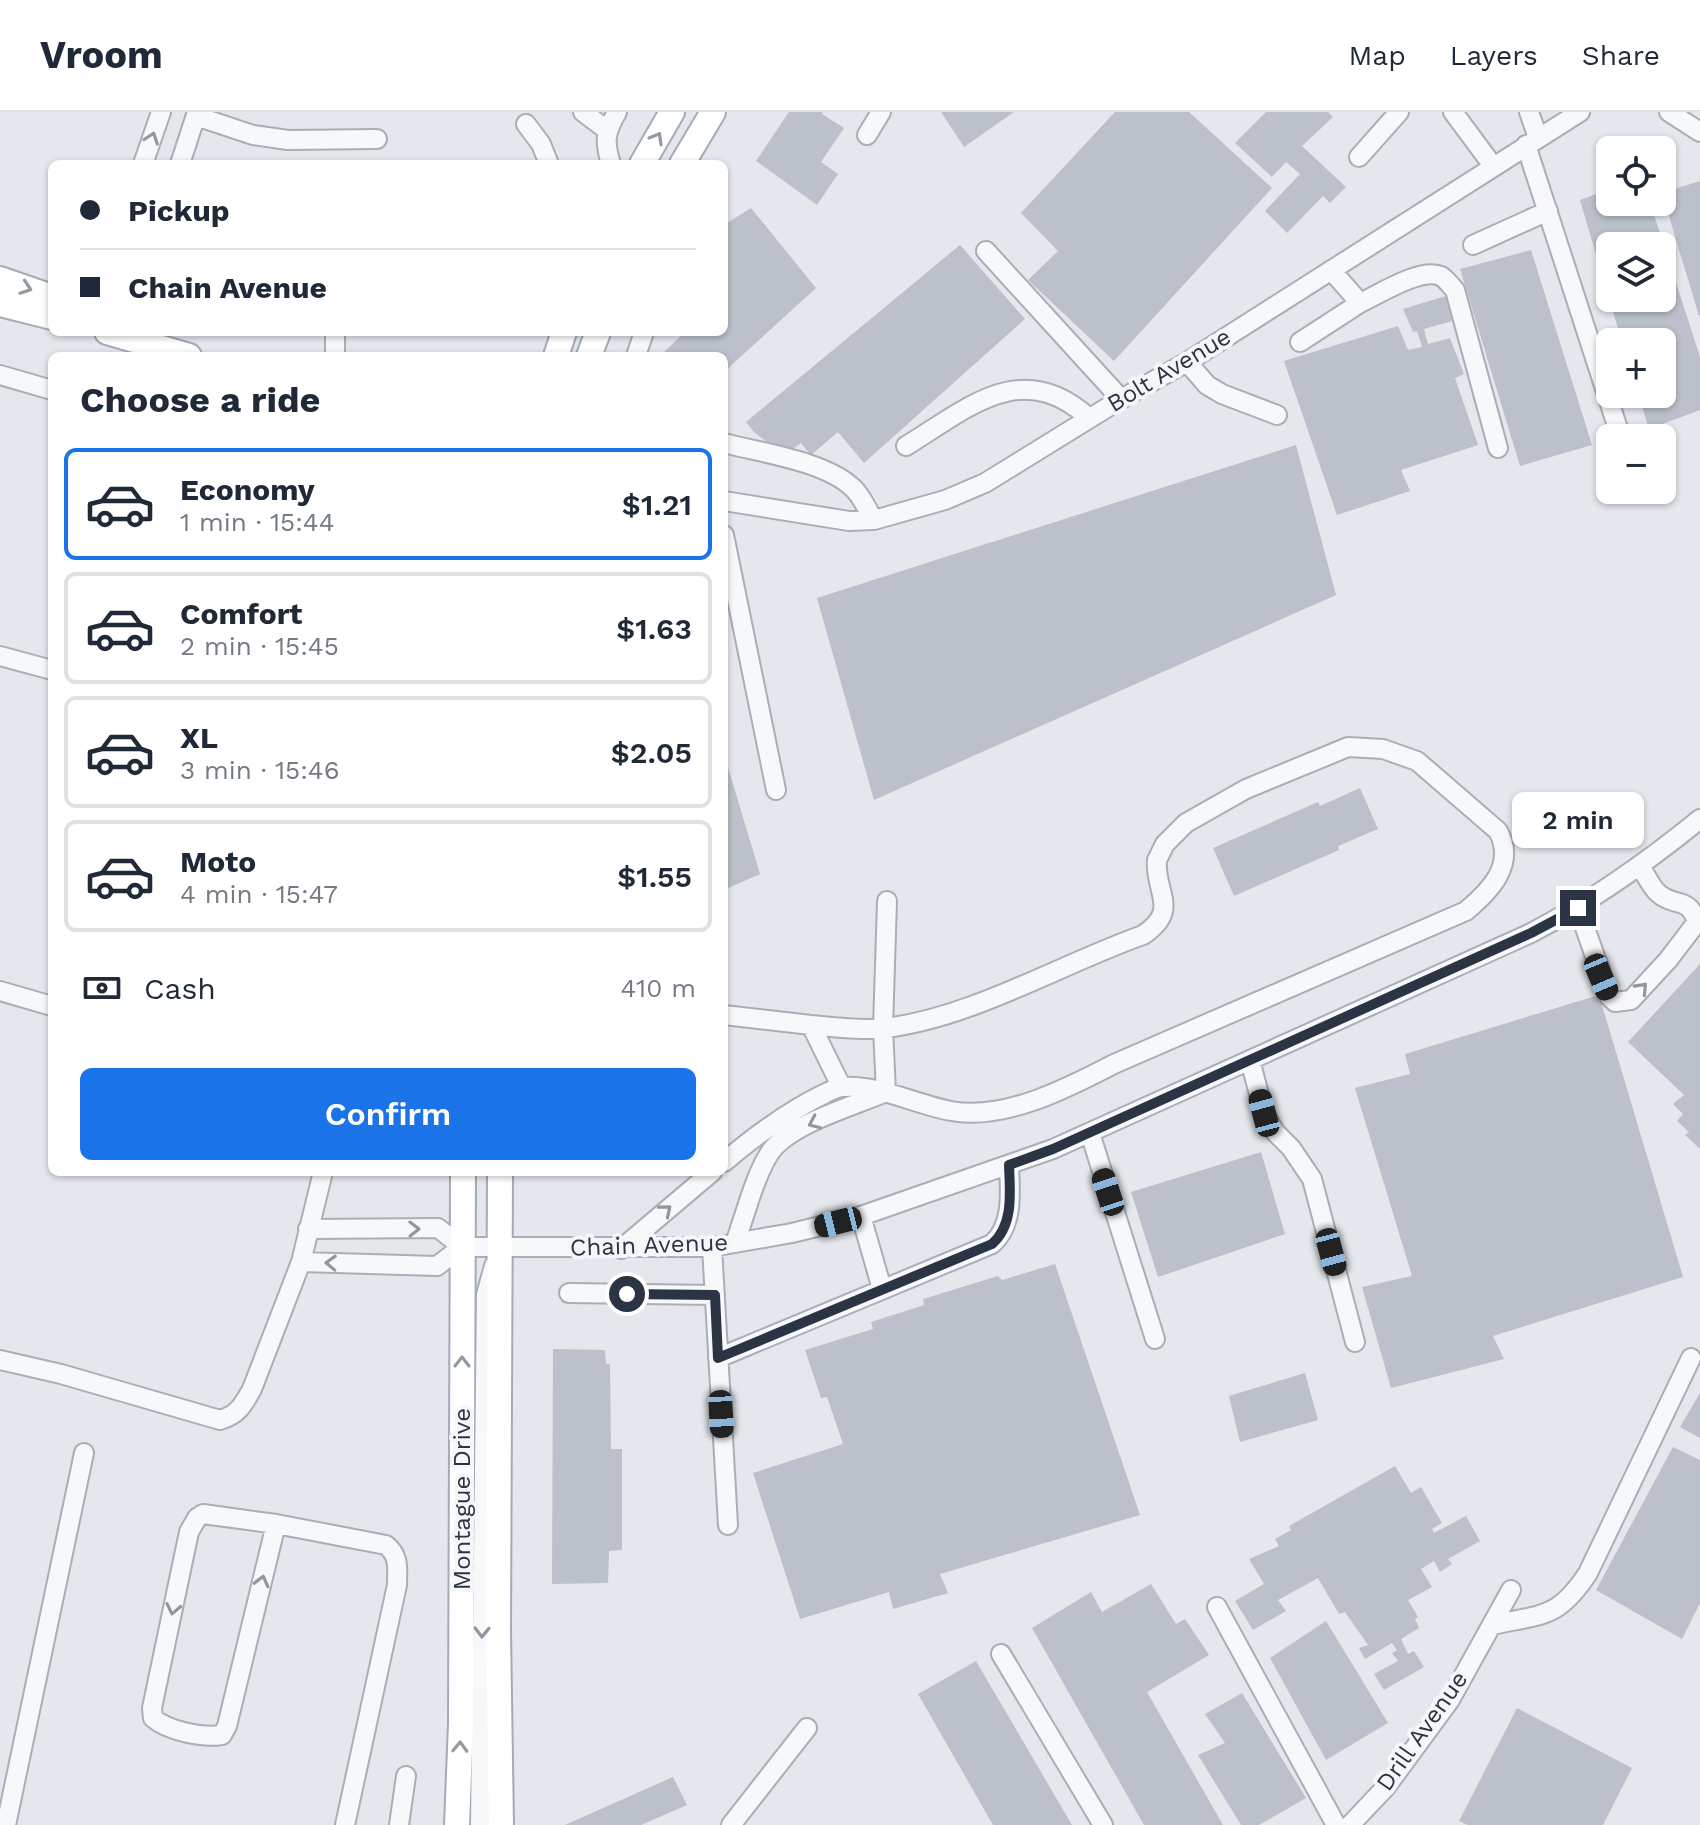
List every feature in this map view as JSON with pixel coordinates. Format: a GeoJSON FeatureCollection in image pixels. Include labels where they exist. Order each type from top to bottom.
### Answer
{"type":"FeatureCollection","features":[{"type":"Feature","properties":{"kind":"main road"},"geometry":{"type":"LineString","coordinates":[[644,160],[672,112]]}},
{"type":"Feature","properties":{"kind":"main road"},"geometry":{"type":"LineString","coordinates":[[693,157],[713,112]]}},
{"type":"Feature","properties":{"kind":"main road"},"geometry":{"type":"LineString","coordinates":[[0,279],[48,296]]}},
{"type":"Feature","properties":{"kind":"main road"},"geometry":{"type":"LineString","coordinates":[[0,304],[48,316]]}},
{"type":"Feature","properties":{"kind":"main road"},"geometry":{"type":"LineString","coordinates":[[126,336],[176,352]]}},
{"type":"Feature","properties":{"kind":"main road"},"geometry":{"type":"LineString","coordinates":[[159,336],[200,352]]}},
{"type":"Feature","properties":{"kind":"main road","name":"Montague Drive"},"geometry":{"type":"LineString","coordinates":[[457,1825],[461,1723],[463,1176]]}},
{"type":"Feature","properties":{"kind":"main road","name":"Montague Drive"},"geometry":{"type":"LineString","coordinates":[[500,1176],[501,1825]]}},
{"type":"Feature","properties":{"kind":"street"},"geometry":{"type":"LineString","coordinates":[[144,160],[161,112]]}},
{"type":"Feature","properties":{"kind":"street"},"geometry":{"type":"LineString","coordinates":[[583,112],[607,130]]}},
{"type":"Feature","properties":{"kind":"street"},"geometry":{"type":"LineString","coordinates":[[610,160],[606,149],[607,130],[617,112]]}},
{"type":"Feature","properties":{"kind":"street"},"geometry":{"type":"LineString","coordinates":[[867,135],[881,112]]}},
{"type":"Feature","properties":{"kind":"street"},"geometry":{"type":"LineString","coordinates":[[1359,157],[1399,112]]}},
{"type":"Feature","properties":{"kind":"street"},"geometry":{"type":"LineString","coordinates":[[1453,112],[1493,166]]}},
{"type":"Feature","properties":{"kind":"street"},"geometry":{"type":"LineString","coordinates":[[1529,112],[1532,142],[1548,211],[1616,424]]}},
{"type":"Feature","properties":{"kind":"street","name":"Bolt Avenue"},"geometry":{"type":"LineString","coordinates":[[728,502],[817,518],[874,520],[945,500],[985,483],[1187,362],[1580,112]]}},
{"type":"Feature","properties":{"kind":"street"},"geometry":{"type":"LineString","coordinates":[[1669,112],[1700,132]]}},
{"type":"Feature","properties":{"kind":"street"},"geometry":{"type":"LineString","coordinates":[[181,160],[196,114],[253,135],[288,140],[377,139]]}},
{"type":"Feature","properties":{"kind":"street"},"geometry":{"type":"LineString","coordinates":[[526,124],[541,144],[547,160]]}},
{"type":"Feature","properties":{"kind":"street"},"geometry":{"type":"LineString","coordinates":[[1473,245],[1548,211]]}},
{"type":"Feature","properties":{"kind":"street"},"geometry":{"type":"LineString","coordinates":[[986,251],[1121,399]]}},
{"type":"Feature","properties":{"kind":"street"},"geometry":{"type":"LineString","coordinates":[[1331,270],[1360,303]]}},
{"type":"Feature","properties":{"kind":"street"},"geometry":{"type":"LineString","coordinates":[[1300,342],[1360,303],[1413,278],[1427,274],[1441,276],[1455,290],[1498,448]]}},
{"type":"Feature","properties":{"kind":"street"},"geometry":{"type":"LineString","coordinates":[[1187,362],[1207,385],[1222,394],[1277,415]]}},
{"type":"Feature","properties":{"kind":"street"},"geometry":{"type":"LineString","coordinates":[[0,375],[48,389]]}},
{"type":"Feature","properties":{"kind":"street"},"geometry":{"type":"LineString","coordinates":[[906,446],[983,400],[1012,389],[1036,390],[1071,402],[1089,418]]}},
{"type":"Feature","properties":{"kind":"street"},"geometry":{"type":"LineString","coordinates":[[728,444],[835,475],[854,489],[874,520]]}},
{"type":"Feature","properties":{"kind":"street"},"geometry":{"type":"LineString","coordinates":[[730,590],[776,790]]}},
{"type":"Feature","properties":{"kind":"street"},"geometry":{"type":"LineString","coordinates":[[0,656],[48,669]]}},
{"type":"Feature","properties":{"kind":"street"},"geometry":{"type":"LineString","coordinates":[[728,1015],[811,1025],[883,1028],[924,1020],[977,1003],[1143,935],[1163,914],[1164,898],[1157,860],[1170,838],[1186,823],[1246,789],[1348,747],[1383,749],[1417,761],[1498,831],[1506,845],[1504,863],[1488,893],[1466,911],[1114,1064],[1064,1090],[1019,1105],[979,1112],[952,1112],[886,1092],[841,1086],[774,1122],[728,1159]]}},
{"type":"Feature","properties":{"kind":"street","name":"Chain Avenue"},"geometry":{"type":"LineString","coordinates":[[462,1247],[712,1247],[792,1233],[861,1216],[1009,1165],[1090,1133],[1531,933],[1578,908],[1640,866],[1700,819]]}},
{"type":"Feature","properties":{"kind":"street"},"geometry":{"type":"LineString","coordinates":[[1578,908],[1609,996],[1615,1002],[1631,1000],[1668,960],[1697,922],[1685,903],[1658,893],[1640,866]]}},
{"type":"Feature","properties":{"kind":"street"},"geometry":{"type":"LineString","coordinates":[[886,1092],[883,1028],[887,901]]}},
{"type":"Feature","properties":{"kind":"street"},"geometry":{"type":"LineString","coordinates":[[0,991],[48,1005]]}},
{"type":"Feature","properties":{"kind":"street"},"geometry":{"type":"LineString","coordinates":[[811,1025],[841,1086]]}},
{"type":"Feature","properties":{"kind":"street"},"geometry":{"type":"LineString","coordinates":[[1250,1060],[1264,1113],[1312,1179],[1355,1342]]}},
{"type":"Feature","properties":{"kind":"street"},"geometry":{"type":"LineString","coordinates":[[735,1243],[765,1162],[775,1146],[808,1125],[886,1092]]}},
{"type":"Feature","properties":{"kind":"street"},"geometry":{"type":"LineString","coordinates":[[1090,1133],[1155,1339]]}},
{"type":"Feature","properties":{"kind":"street"},"geometry":{"type":"LineString","coordinates":[[718,1358],[992,1244],[1002,1235],[1010,1194],[1009,1165]]}},
{"type":"Feature","properties":{"kind":"street"},"geometry":{"type":"LineString","coordinates":[[0,1360],[61,1374],[220,1420],[233,1416],[252,1389],[301,1262],[322,1176]]}},
{"type":"Feature","properties":{"kind":"street"},"geometry":{"type":"LineString","coordinates":[[621,1249],[707,1176]]}},
{"type":"Feature","properties":{"kind":"street"},"geometry":{"type":"LineString","coordinates":[[861,1216],[882,1289]]}},
{"type":"Feature","properties":{"kind":"street"},"geometry":{"type":"LineString","coordinates":[[301,1262],[437,1266],[462,1247],[438,1228],[308,1229]]}},
{"type":"Feature","properties":{"kind":"street"},"geometry":{"type":"LineString","coordinates":[[712,1247],[728,1525]]}},
{"type":"Feature","properties":{"kind":"street"},"geometry":{"type":"LineString","coordinates":[[480,1825],[486,1295],[499,1248]]}},
{"type":"Feature","properties":{"kind":"street"},"geometry":{"type":"LineString","coordinates":[[569,1293],[715,1295]]}},
{"type":"Feature","properties":{"kind":"street"},"geometry":{"type":"LineString","coordinates":[[1492,1625],[1546,1614],[1563,1606],[1575,1594],[1588,1573],[1691,1358]]}},
{"type":"Feature","properties":{"kind":"street"},"geometry":{"type":"LineString","coordinates":[[6,1825],[84,1453]]}},
{"type":"Feature","properties":{"kind":"street"},"geometry":{"type":"LineString","coordinates":[[276,1524],[227,1726],[222,1735],[212,1736],[162,1726],[153,1718],[152,1708],[192,1524],[203,1514],[276,1524],[386,1545],[394,1551],[397,1561],[397,1585],[345,1825]]}},
{"type":"Feature","properties":{"kind":"street","name":"Drill Avenue"},"geometry":{"type":"LineString","coordinates":[[1357,1823],[1450,1700],[1511,1590]]}},
{"type":"Feature","properties":{"kind":"street"},"geometry":{"type":"LineString","coordinates":[[1217,1607],[1336,1825]]}},
{"type":"Feature","properties":{"kind":"street"},"geometry":{"type":"LineString","coordinates":[[1001,1654],[1103,1825]]}},
{"type":"Feature","properties":{"kind":"street"},"geometry":{"type":"LineString","coordinates":[[731,1825],[807,1728]]}},
{"type":"Feature","properties":{"kind":"street"},"geometry":{"type":"LineString","coordinates":[[399,1825],[406,1776]]}},
{"type":"Feature","properties":{"kind":"building"},"geometry":{"type":"Polygon","coordinates":[[[789,112],[823,112],[844,128],[821,162],[838,174],[817,205],[756,161],[789,112]]]}},
{"type":"Feature","properties":{"kind":"building"},"geometry":{"type":"Polygon","coordinates":[[[941,112],[1014,112],[964,147],[941,112]]]}},
{"type":"Feature","properties":{"kind":"building"},"geometry":{"type":"Polygon","coordinates":[[[1115,112],[1189,112],[1272,188],[1114,361],[1028,280],[1058,251],[1021,213],[1115,112]]]}},
{"type":"Feature","properties":{"kind":"building"},"geometry":{"type":"Polygon","coordinates":[[[1266,112],[1328,112],[1333,117],[1302,146],[1346,187],[1330,203],[1323,196],[1287,233],[1265,211],[1300,174],[1286,162],[1272,177],[1235,143],[1266,112]]]}},
{"type":"Feature","properties":{"kind":"building"},"geometry":{"type":"Polygon","coordinates":[[[1700,181],[1699,316],[1669,216],[1676,216],[1676,189],[1700,181]]]}},
{"type":"Feature","properties":{"kind":"building"},"geometry":{"type":"Polygon","coordinates":[[[1596,194],[1596,216],[1655,216],[1660,232],[1596,232],[1596,254],[1580,200],[1596,194]]]}},
{"type":"Feature","properties":{"kind":"building"},"geometry":{"type":"Polygon","coordinates":[[[751,208],[816,288],[728,368],[728,352],[664,352],[681,336],[728,336],[728,222],[751,208]]]}},
{"type":"Feature","properties":{"kind":"building"},"geometry":{"type":"Polygon","coordinates":[[[960,245],[1025,319],[864,463],[838,432],[811,455],[801,443],[790,451],[767,442],[754,432],[746,422],[960,245]]]}},
{"type":"Feature","properties":{"kind":"building"},"geometry":{"type":"Polygon","coordinates":[[[1531,250],[1592,445],[1520,466],[1460,269],[1531,250]]]}},
{"type":"Feature","properties":{"kind":"building"},"geometry":{"type":"Polygon","coordinates":[[[1676,283],[1700,357],[1700,410],[1662,424],[1647,424],[1642,408],[1676,408],[1676,328],[1618,328],[1613,312],[1676,312],[1676,283]]]}},
{"type":"Feature","properties":{"kind":"building"},"geometry":{"type":"Polygon","coordinates":[[[1449,295],[1459,319],[1424,329],[1428,344],[1450,338],[1464,374],[1455,378],[1478,445],[1401,470],[1410,491],[1337,515],[1284,361],[1398,326],[1408,350],[1422,347],[1417,331],[1413,332],[1403,309],[1449,295]]]}},
{"type":"Feature","properties":{"kind":"building"},"geometry":{"type":"Polygon","coordinates":[[[1296,445],[1336,595],[874,800],[817,598],[1296,445]]]}},
{"type":"Feature","properties":{"kind":"building"},"geometry":{"type":"Polygon","coordinates":[[[728,767],[760,874],[728,888],[728,767]]]}},
{"type":"Feature","properties":{"kind":"building"},"geometry":{"type":"Polygon","coordinates":[[[1360,788],[1378,829],[1338,846],[1339,850],[1234,896],[1213,848],[1318,802],[1320,806],[1360,788]]]}},
{"type":"Feature","properties":{"kind":"building"},"geometry":{"type":"Polygon","coordinates":[[[1700,964],[1700,1149],[1685,1135],[1689,1132],[1677,1121],[1683,1114],[1673,1104],[1684,1095],[1628,1042],[1700,964]]]}},
{"type":"Feature","properties":{"kind":"building"},"geometry":{"type":"Polygon","coordinates":[[[1599,995],[1683,1277],[1493,1336],[1504,1359],[1391,1388],[1362,1287],[1412,1276],[1355,1088],[1410,1074],[1405,1054],[1599,995]]]}},
{"type":"Feature","properties":{"kind":"building"},"geometry":{"type":"Polygon","coordinates":[[[1261,1152],[1285,1234],[1158,1277],[1131,1192],[1261,1152]]]}},
{"type":"Feature","properties":{"kind":"building"},"geometry":{"type":"Polygon","coordinates":[[[1055,1264],[1140,1515],[940,1574],[948,1593],[893,1609],[889,1592],[800,1619],[753,1473],[843,1444],[827,1397],[821,1398],[805,1350],[873,1329],[871,1322],[924,1305],[923,1299],[998,1276],[1002,1280],[1055,1264]]]}},
{"type":"Feature","properties":{"kind":"building"},"geometry":{"type":"Polygon","coordinates":[[[553,1349],[605,1350],[606,1364],[610,1364],[611,1449],[622,1449],[622,1550],[609,1551],[608,1583],[552,1584],[553,1349]]]}},
{"type":"Feature","properties":{"kind":"building"},"geometry":{"type":"Polygon","coordinates":[[[1305,1373],[1318,1420],[1240,1442],[1229,1396],[1305,1373]]]}},
{"type":"Feature","properties":{"kind":"building"},"geometry":{"type":"Polygon","coordinates":[[[1700,1393],[1700,1438],[1680,1427],[1700,1393]]]}},
{"type":"Feature","properties":{"kind":"building"},"geometry":{"type":"Polygon","coordinates":[[[1673,1447],[1700,1460],[1700,1603],[1682,1639],[1596,1590],[1673,1447]]]}},
{"type":"Feature","properties":{"kind":"building"},"geometry":{"type":"Polygon","coordinates":[[[1395,1466],[1411,1493],[1421,1487],[1442,1523],[1432,1529],[1434,1533],[1466,1516],[1480,1541],[1448,1559],[1452,1564],[1440,1572],[1434,1561],[1421,1569],[1432,1587],[1408,1600],[1418,1617],[1415,1619],[1419,1628],[1401,1639],[1408,1654],[1414,1651],[1424,1667],[1384,1690],[1374,1674],[1398,1661],[1392,1653],[1397,1650],[1392,1643],[1365,1659],[1359,1648],[1368,1645],[1345,1612],[1339,1614],[1318,1578],[1278,1600],[1286,1611],[1253,1630],[1235,1601],[1264,1584],[1249,1559],[1279,1546],[1275,1539],[1291,1530],[1289,1526],[1395,1466]]]}},
{"type":"Feature","properties":{"kind":"building"},"geometry":{"type":"Polygon","coordinates":[[[1151,1584],[1176,1624],[1185,1619],[1209,1655],[1147,1692],[1223,1825],[1144,1825],[1032,1628],[1091,1592],[1102,1612],[1151,1584]]]}},
{"type":"Feature","properties":{"kind":"building"},"geometry":{"type":"Polygon","coordinates":[[[1326,1621],[1388,1723],[1326,1760],[1270,1658],[1326,1621]]]}},
{"type":"Feature","properties":{"kind":"building"},"geometry":{"type":"Polygon","coordinates":[[[976,1661],[1072,1825],[993,1825],[918,1694],[976,1661]]]}},
{"type":"Feature","properties":{"kind":"building"},"geometry":{"type":"Polygon","coordinates":[[[1242,1693],[1306,1798],[1259,1825],[1241,1825],[1198,1755],[1225,1743],[1205,1714],[1242,1693]]]}},
{"type":"Feature","properties":{"kind":"building"},"geometry":{"type":"Polygon","coordinates":[[[1517,1708],[1632,1768],[1603,1825],[1468,1825],[1459,1821],[1517,1708]]]}},
{"type":"Feature","properties":{"kind":"building"},"geometry":{"type":"Polygon","coordinates":[[[673,1777],[687,1805],[641,1825],[565,1825],[673,1777]]]}},
{"type":"Feature","properties":{"kind":"route"},"geometry":{"type":"LineString","coordinates":[[627,1294],[715,1295],[718,1358],[992,1244],[1002,1235],[1006,1225],[1010,1194],[1009,1165],[1053,1149],[1531,933],[1578,908]]}}]}
